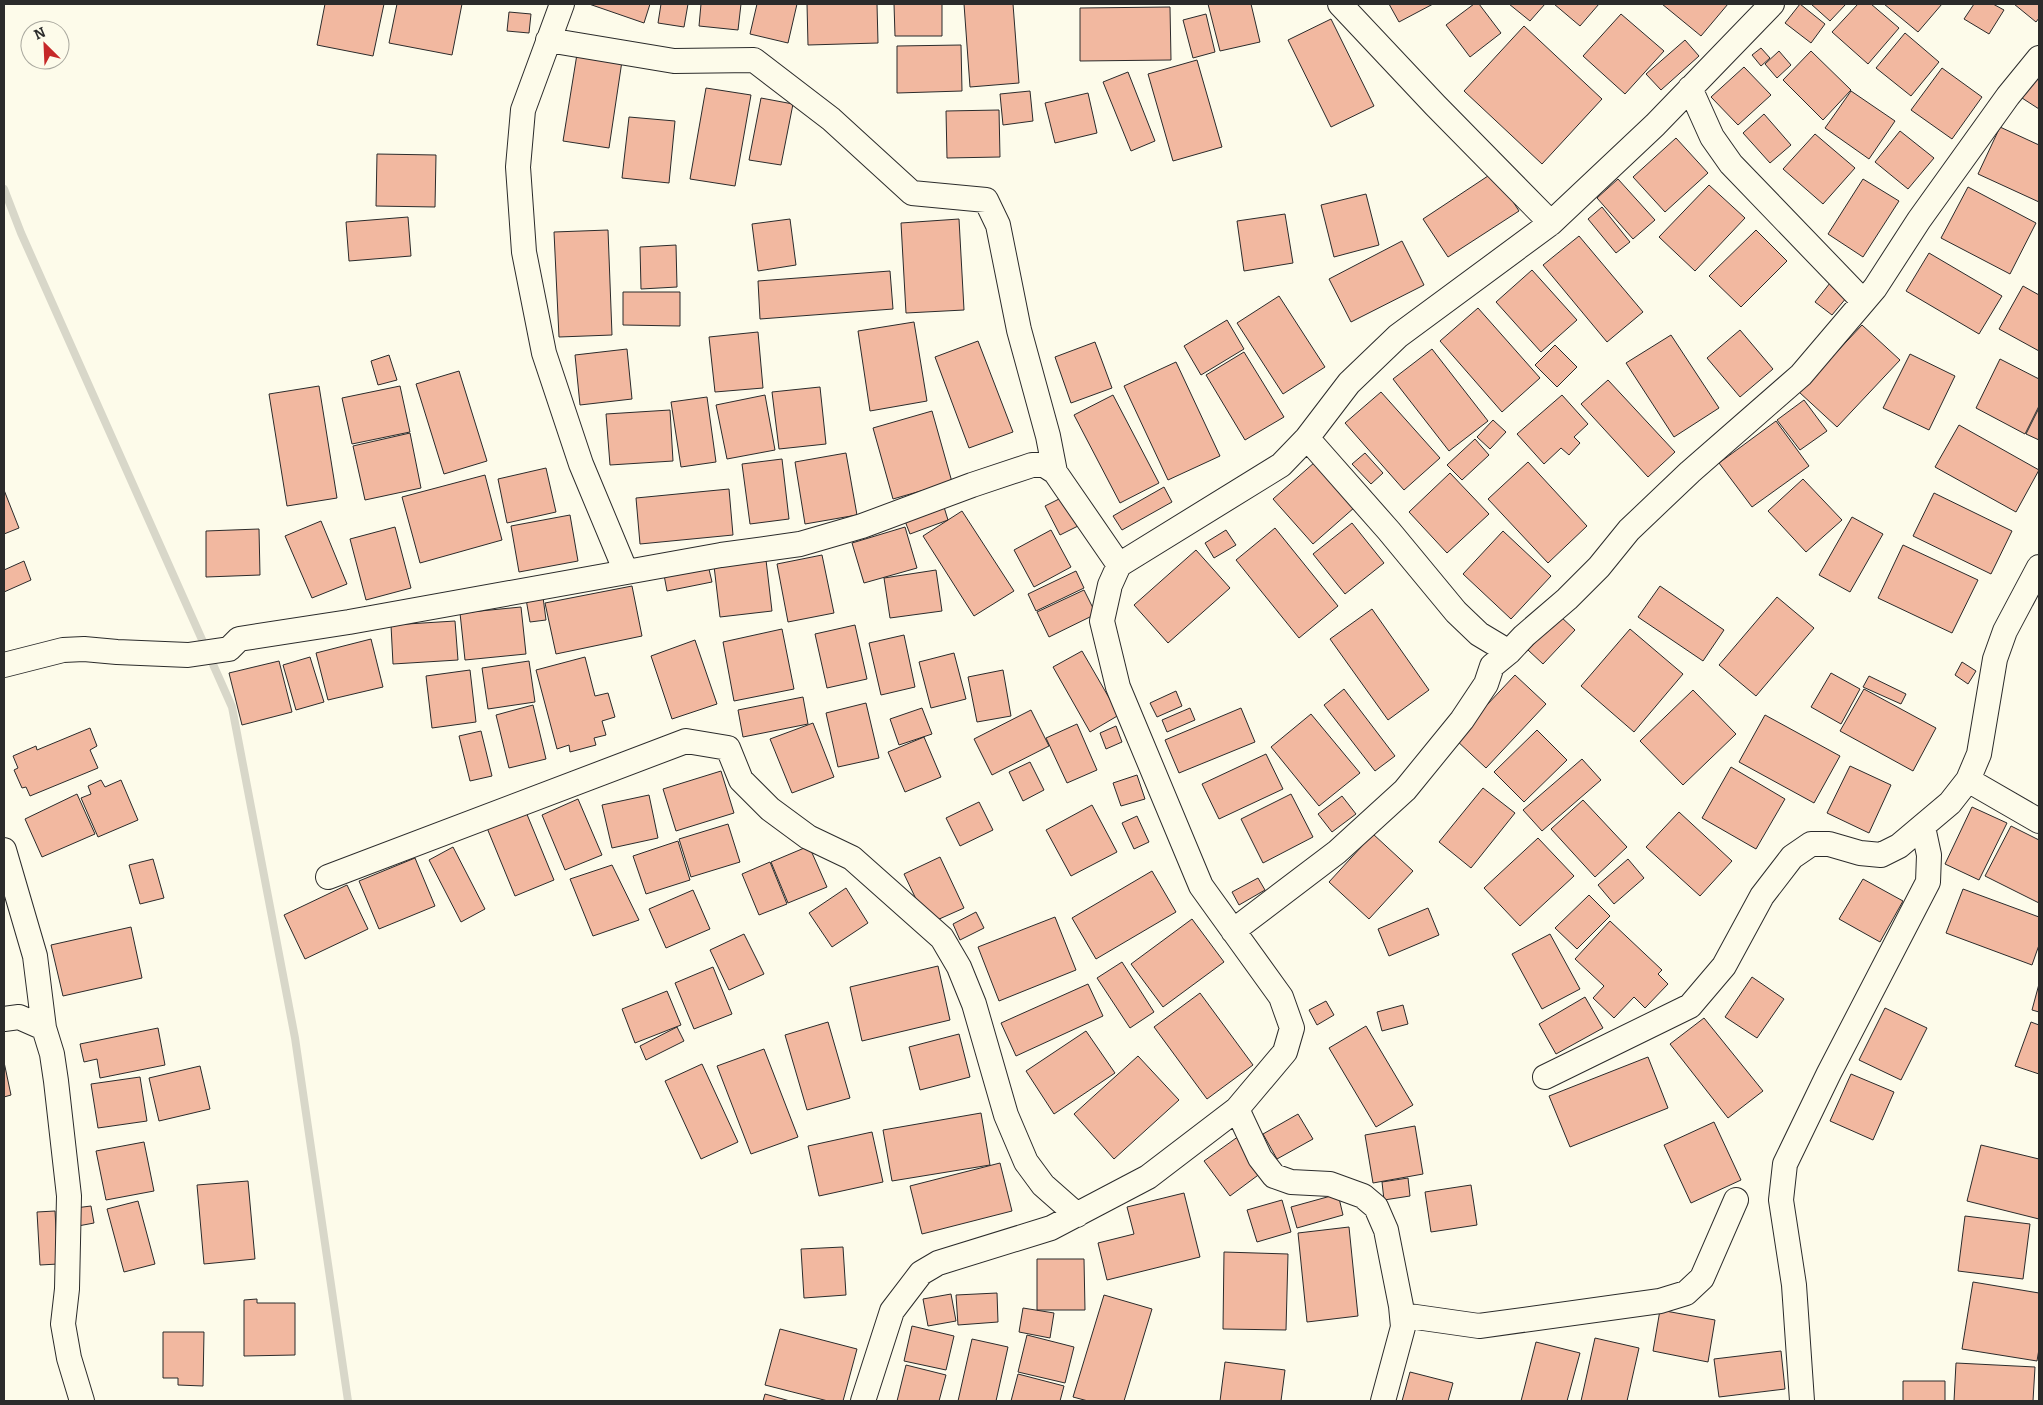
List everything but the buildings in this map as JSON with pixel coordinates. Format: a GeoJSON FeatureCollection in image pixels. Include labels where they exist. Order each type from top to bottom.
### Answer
{"type":"FeatureCollection","features":[{"type":"Feature","properties":{"kind":"street"},"geometry":{"type":"LineString","coordinates":[[562,4],[523,110],[518,167],[524,252],[544,353],[582,464],[626,572]]}},
{"type":"Feature","properties":{"kind":"street"},"geometry":{"type":"LineString","coordinates":[[1340,4],[1428,98],[1551,223]]}},
{"type":"Feature","properties":{"kind":"street"},"geometry":{"type":"LineString","coordinates":[[862,1401],[892,1311],[921,1273],[938,1263],[1051,1228],[1148,1177],[1236,1109],[1285,1052],[1292,1028],[1280,997],[1202,886],[1118,687],[1102,621],[1110,585],[1119,565],[1281,465],[1306,438],[1349,383],[1398,336],[1551,223],[1655,125],[1772,4]]}},
{"type":"Feature","properties":{"kind":"street"},"geometry":{"type":"LineString","coordinates":[[548,40],[674,62],[754,60],[831,120],[912,193],[986,200],[998,225],[1019,330],[1048,436],[1055,472]]}},
{"type":"Feature","properties":{"kind":"street"},"geometry":{"type":"LineString","coordinates":[[1234,931],[1337,852],[1405,790],[1462,720],[1486,684],[1492,666],[1567,599],[1599,567],[1629,530],[1690,472],[1802,375],[1875,288],[1920,220],[2008,96],[2039,58]]}},
{"type":"Feature","properties":{"kind":"street"},"geometry":{"type":"LineString","coordinates":[[1690,88],[1712,137],[1731,164],[1863,301]]}},
{"type":"Feature","properties":{"kind":"street"},"geometry":{"type":"LineString","coordinates":[[1306,438],[1389,531],[1456,612],[1479,634],[1509,652]]}},
{"type":"Feature","properties":{"kind":"street"},"geometry":{"type":"LineString","coordinates":[[4,665],[63,650],[84,649],[188,655],[229,649],[239,639],[358,620],[720,555],[800,544],[862,526],[1032,465],[1044,465],[1055,472],[1119,565]]}},
{"type":"Feature","properties":{"kind":"street"},"geometry":{"type":"LineString","coordinates":[[1545,1077],[1690,1006],[1724,966],[1762,896],[1792,857],[1810,844],[1829,844],[1860,853],[1881,855],[1899,846],[1950,804],[1968,780],[1979,754],[1996,659],[2005,631],[2039,567]]}},
{"type":"Feature","properties":{"kind":"street"},"geometry":{"type":"LineString","coordinates":[[328,877],[686,741],[728,748],[741,780],[770,809],[808,836],[852,858],[942,938],[959,967],[974,1004],[1006,1115],[1026,1162],[1043,1185],[1077,1215]]}},
{"type":"Feature","properties":{"kind":"street"},"geometry":{"type":"LineString","coordinates":[[1968,780],[2039,820]]}},
{"type":"Feature","properties":{"kind":"street"},"geometry":{"type":"LineString","coordinates":[[1802,1401],[1794,1285],[1781,1200],[1782,1176],[1790,1154],[1829,1073],[1928,882],[1929,856],[1923,827]]}},
{"type":"Feature","properties":{"kind":"street"},"geometry":{"type":"LineString","coordinates":[[4,850],[35,956],[44,1028],[52,1054],[56,1081],[69,1196],[67,1289],[63,1324],[69,1358],[82,1401]]}},
{"type":"Feature","properties":{"kind":"street"},"geometry":{"type":"LineString","coordinates":[[4,1019],[20,1017],[44,1028]]}},
{"type":"Feature","properties":{"kind":"street"},"geometry":{"type":"LineString","coordinates":[[1236,1109],[1260,1158],[1274,1176],[1291,1182],[1330,1184],[1363,1196],[1376,1207],[1386,1230],[1403,1327],[1383,1401]]}},
{"type":"Feature","properties":{"kind":"street"},"geometry":{"type":"LineString","coordinates":[[1402,1315],[1479,1326],[1660,1301],[1686,1293],[1702,1278],[1736,1200]]}},
{"type":"Feature","properties":{"kind":"waterway"},"geometry":{"type":"LineString","coordinates":[[4,189],[21,233],[232,707],[295,1038],[348,1401]]}}]}
